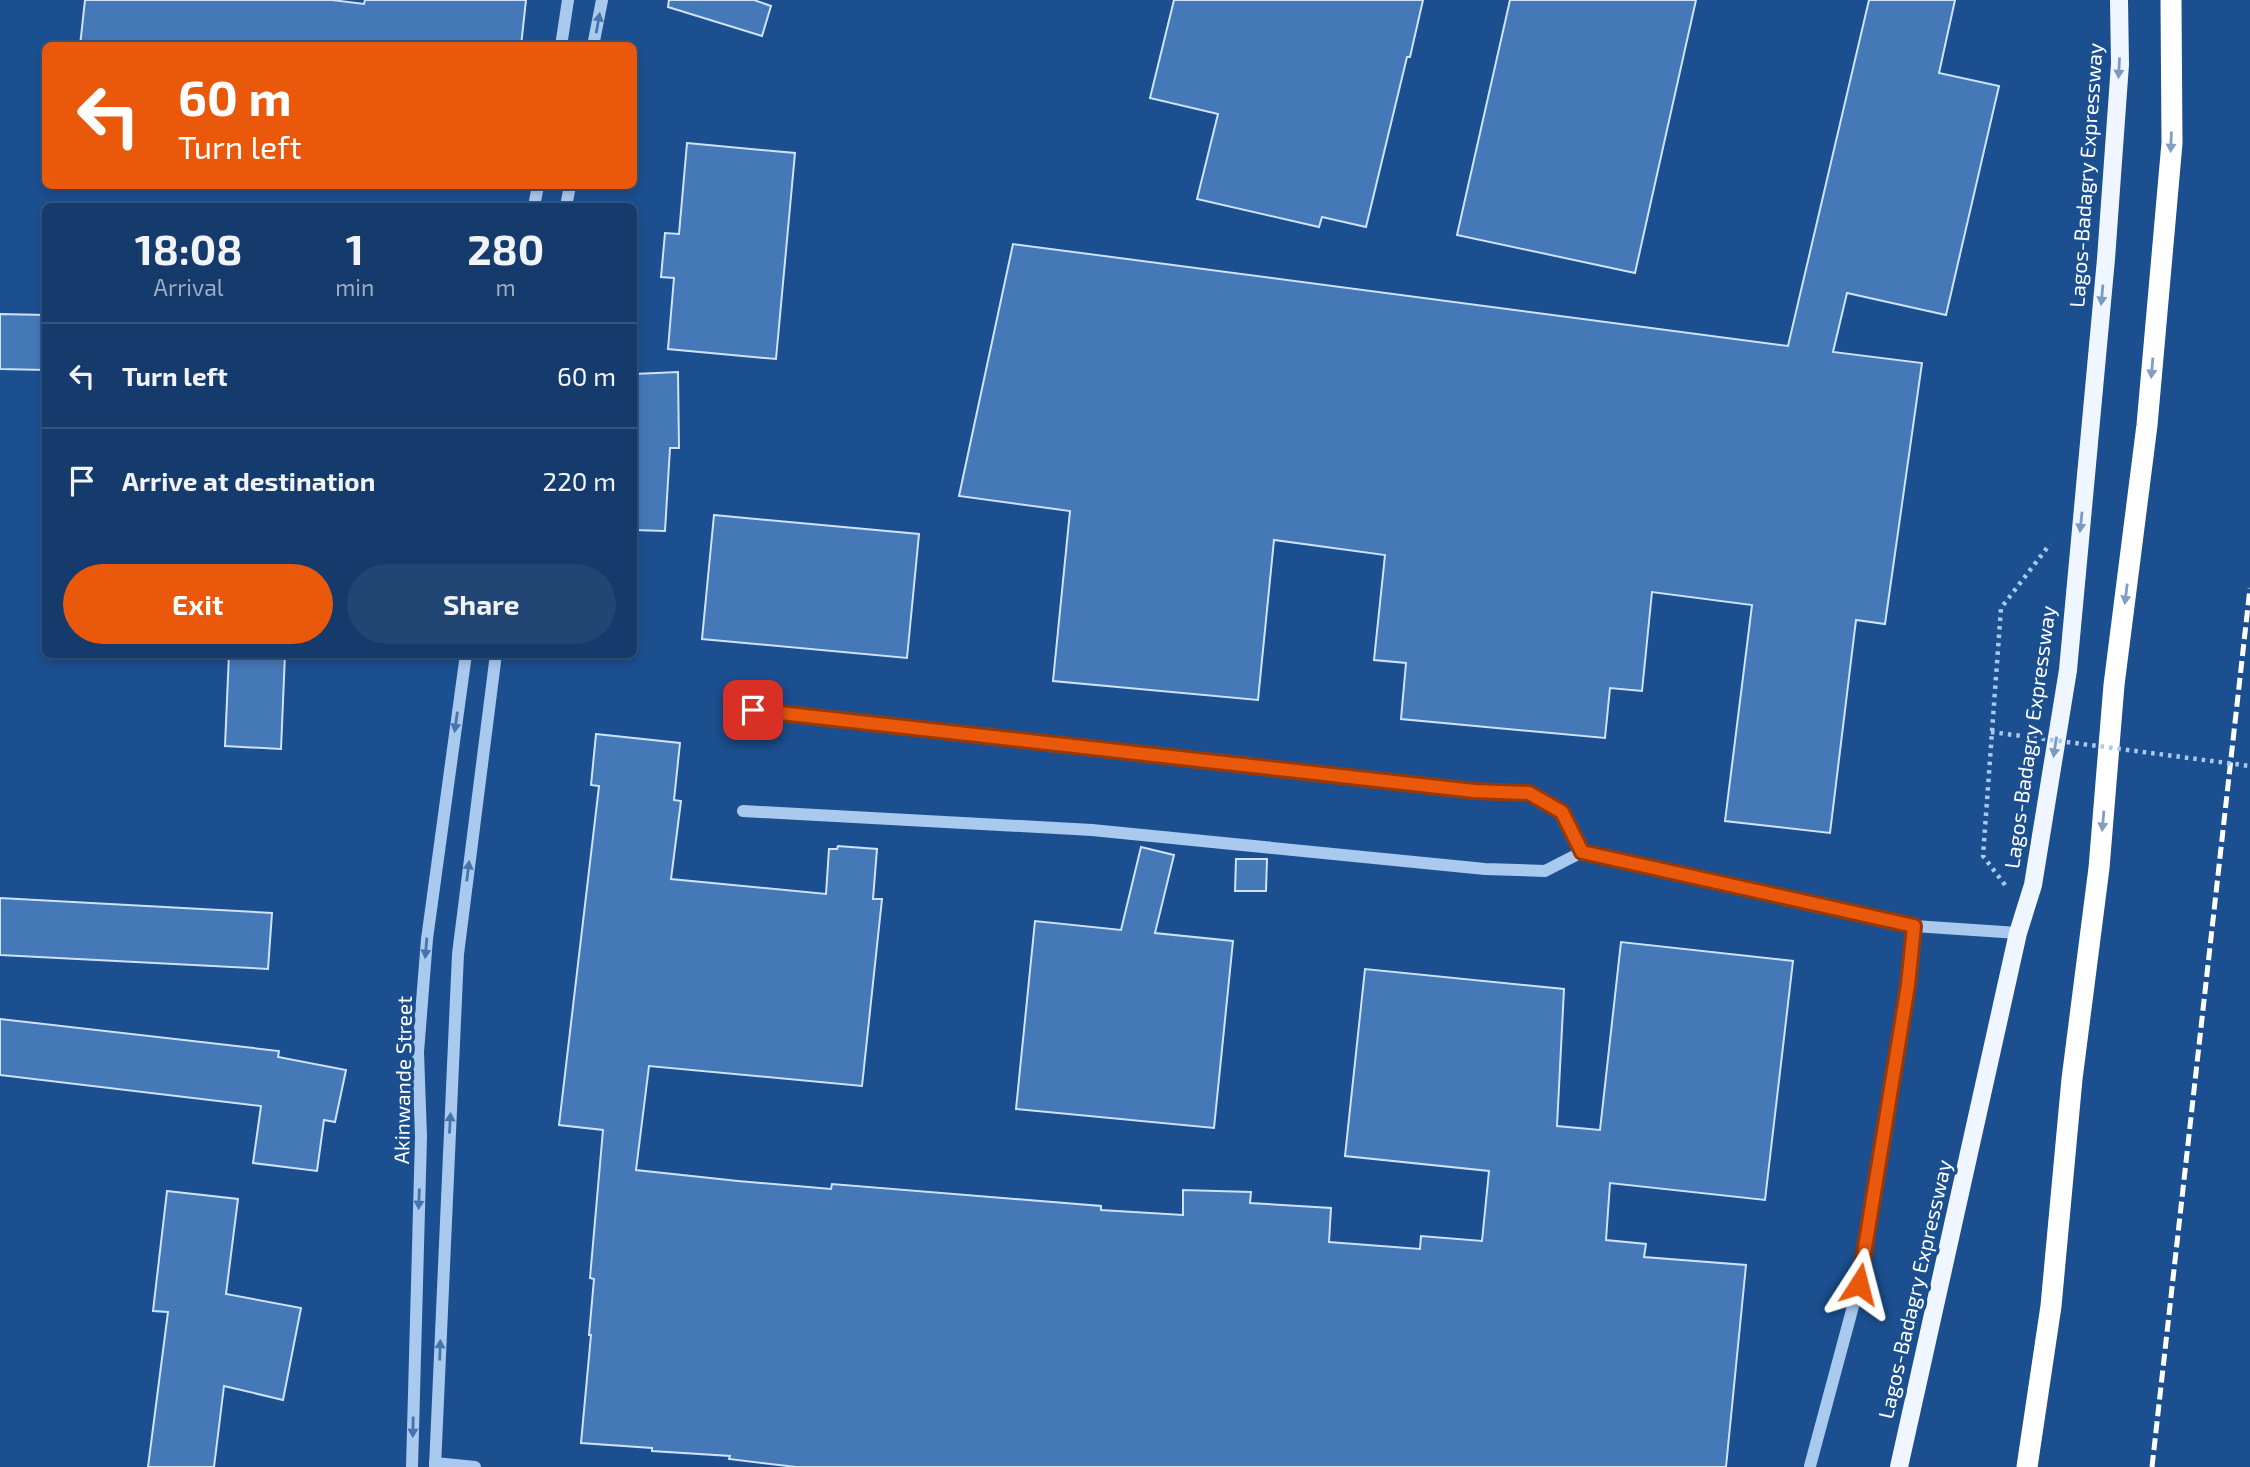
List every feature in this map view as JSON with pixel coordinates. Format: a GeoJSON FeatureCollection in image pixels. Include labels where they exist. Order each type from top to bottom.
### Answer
{"type":"FeatureCollection","features":[{"type":"Feature","properties":{"kind":"highway"},"geometry":{"type":"LineString","coordinates":[[2027,1467],[2051,1306],[2071,1079],[2099,868],[2114,685],[2147,425],[2172,142],[2171,0]]}},
{"type":"Feature","properties":{"kind":"highway"},"geometry":{"type":"LineString","coordinates":[[2018,1467],[2034,1418]]}},
{"type":"Feature","properties":{"kind":"main road","name":"Lagos-Badagry Expressway"},"geometry":{"type":"LineString","coordinates":[[1899,1467],[2018,933],[2032,885],[2068,670],[2106,259],[2120,64],[2119,0]]}},
{"type":"Feature","properties":{"kind":"street"},"geometry":{"type":"LineString","coordinates":[[562,42],[568,0]]}},
{"type":"Feature","properties":{"kind":"street"},"geometry":{"type":"LineString","coordinates":[[594,42],[602,0]]}},
{"type":"Feature","properties":{"kind":"street","name":"Akinwande Street"},"geometry":{"type":"LineString","coordinates":[[412,1467],[421,1137],[418,1052],[427,939],[465,658]]}},
{"type":"Feature","properties":{"kind":"street"},"geometry":{"type":"LineString","coordinates":[[475,1467],[435,1465],[458,954],[495,658]]}},
{"type":"Feature","properties":{"kind":"street"},"geometry":{"type":"LineString","coordinates":[[753,710],[1474,791],[1529,793],[1562,812],[1582,852]]}},
{"type":"Feature","properties":{"kind":"street"},"geometry":{"type":"LineString","coordinates":[[743,811],[1092,830],[1485,869],[1545,871],[1582,852],[1914,926],[2018,933]]}},
{"type":"Feature","properties":{"kind":"street"},"geometry":{"type":"LineString","coordinates":[[1810,1466],[1859,1284],[1908,985],[1914,926]]}},
{"type":"Feature","properties":{"kind":"path"},"geometry":{"type":"LineString","coordinates":[[1983,856],[2001,608],[2083,502]]}},
{"type":"Feature","properties":{"kind":"path"},"geometry":{"type":"LineString","coordinates":[[1991,732],[2250,765]]}},
{"type":"Feature","properties":{"kind":"building"},"geometry":{"type":"Polygon","coordinates":[[[85,0],[332,0],[364,4],[365,0],[526,0],[521,42],[80,42],[85,0]]]}},
{"type":"Feature","properties":{"kind":"building"},"geometry":{"type":"Polygon","coordinates":[[[669,0],[754,0],[771,6],[762,36],[668,7],[669,0]]]}},
{"type":"Feature","properties":{"kind":"building"},"geometry":{"type":"Polygon","coordinates":[[[1174,0],[1423,0],[1366,227],[1322,217],[1319,227],[1197,199],[1218,114],[1150,98],[1174,0]]]}},
{"type":"Feature","properties":{"kind":"building"},"geometry":{"type":"Polygon","coordinates":[[[1510,0],[1696,0],[1635,273],[1457,235],[1510,0]]]}},
{"type":"Feature","properties":{"kind":"building"},"geometry":{"type":"Polygon","coordinates":[[[1869,0],[1955,0],[1939,73],[1999,86],[1946,315],[1847,293],[1833,352],[1922,363],[1885,624],[1856,620],[1830,833],[1725,821],[1752,605],[1652,592],[1642,691],[1610,688],[1605,738],[1401,719],[1406,663],[1374,660],[1385,555],[1274,540],[1258,700],[1053,681],[1070,511],[959,496],[1013,244],[1788,346],[1869,0]]]}},
{"type":"Feature","properties":{"kind":"building"},"geometry":{"type":"Polygon","coordinates":[[[687,143],[795,153],[776,359],[668,349],[674,278],[661,277],[665,233],[679,234],[687,143]]]}},
{"type":"Feature","properties":{"kind":"building"},"geometry":{"type":"Polygon","coordinates":[[[0,314],[42,315],[42,370],[0,369],[0,314]]]}},
{"type":"Feature","properties":{"kind":"building"},"geometry":{"type":"Polygon","coordinates":[[[678,372],[679,448],[670,448],[665,531],[637,530],[637,374],[678,372]]]}},
{"type":"Feature","properties":{"kind":"building"},"geometry":{"type":"Polygon","coordinates":[[[714,515],[919,534],[907,658],[702,639],[714,515]]]}},
{"type":"Feature","properties":{"kind":"building"},"geometry":{"type":"Polygon","coordinates":[[[229,658],[285,658],[281,749],[225,746],[229,658]]]}},
{"type":"Feature","properties":{"kind":"building"},"geometry":{"type":"Polygon","coordinates":[[[596,734],[680,743],[674,800],[681,801],[671,879],[826,894],[829,849],[837,849],[838,846],[877,849],[873,899],[882,899],[862,1086],[649,1066],[636,1170],[831,1189],[832,1184],[1101,1206],[1101,1210],[1183,1215],[1183,1190],[1251,1192],[1250,1203],[1331,1208],[1329,1242],[1420,1249],[1421,1236],[1482,1241],[1489,1171],[1345,1156],[1365,969],[1564,989],[1557,1126],[1600,1130],[1621,942],[1793,961],[1765,1200],[1610,1183],[1606,1240],[1646,1244],[1644,1257],[1746,1265],[1726,1467],[796,1467],[729,1459],[730,1456],[581,1443],[591,1335],[594,1279],[590,1278],[603,1130],[559,1125],[599,786],[591,785],[596,734]]]}},
{"type":"Feature","properties":{"kind":"building"},"geometry":{"type":"Polygon","coordinates":[[[1141,847],[1174,855],[1155,933],[1233,941],[1214,1128],[1016,1109],[1035,921],[1121,930],[1141,847]]]}},
{"type":"Feature","properties":{"kind":"building"},"geometry":{"type":"Polygon","coordinates":[[[1236,859],[1267,859],[1266,891],[1235,891],[1236,859]]]}},
{"type":"Feature","properties":{"kind":"building"},"geometry":{"type":"Polygon","coordinates":[[[0,898],[272,913],[268,969],[0,955],[0,898]]]}},
{"type":"Feature","properties":{"kind":"building"},"geometry":{"type":"Polygon","coordinates":[[[0,1019],[279,1051],[278,1057],[346,1070],[335,1122],[324,1120],[317,1171],[253,1163],[261,1106],[0,1075],[0,1019]]]}},
{"type":"Feature","properties":{"kind":"building"},"geometry":{"type":"Polygon","coordinates":[[[167,1191],[238,1199],[226,1294],[301,1308],[283,1400],[224,1386],[214,1467],[148,1467],[168,1312],[153,1311],[167,1191]]]}},
{"type":"Feature","properties":{"kind":"railway"},"geometry":{"type":"LineString","coordinates":[[2152,1467],[2250,588]]}},
{"type":"Feature","properties":{"kind":"route"},"geometry":{"type":"LineString","coordinates":[[753,710],[1474,791],[1529,793],[1562,812],[1582,852],[1914,926],[1908,985],[1859,1284]]}}]}
